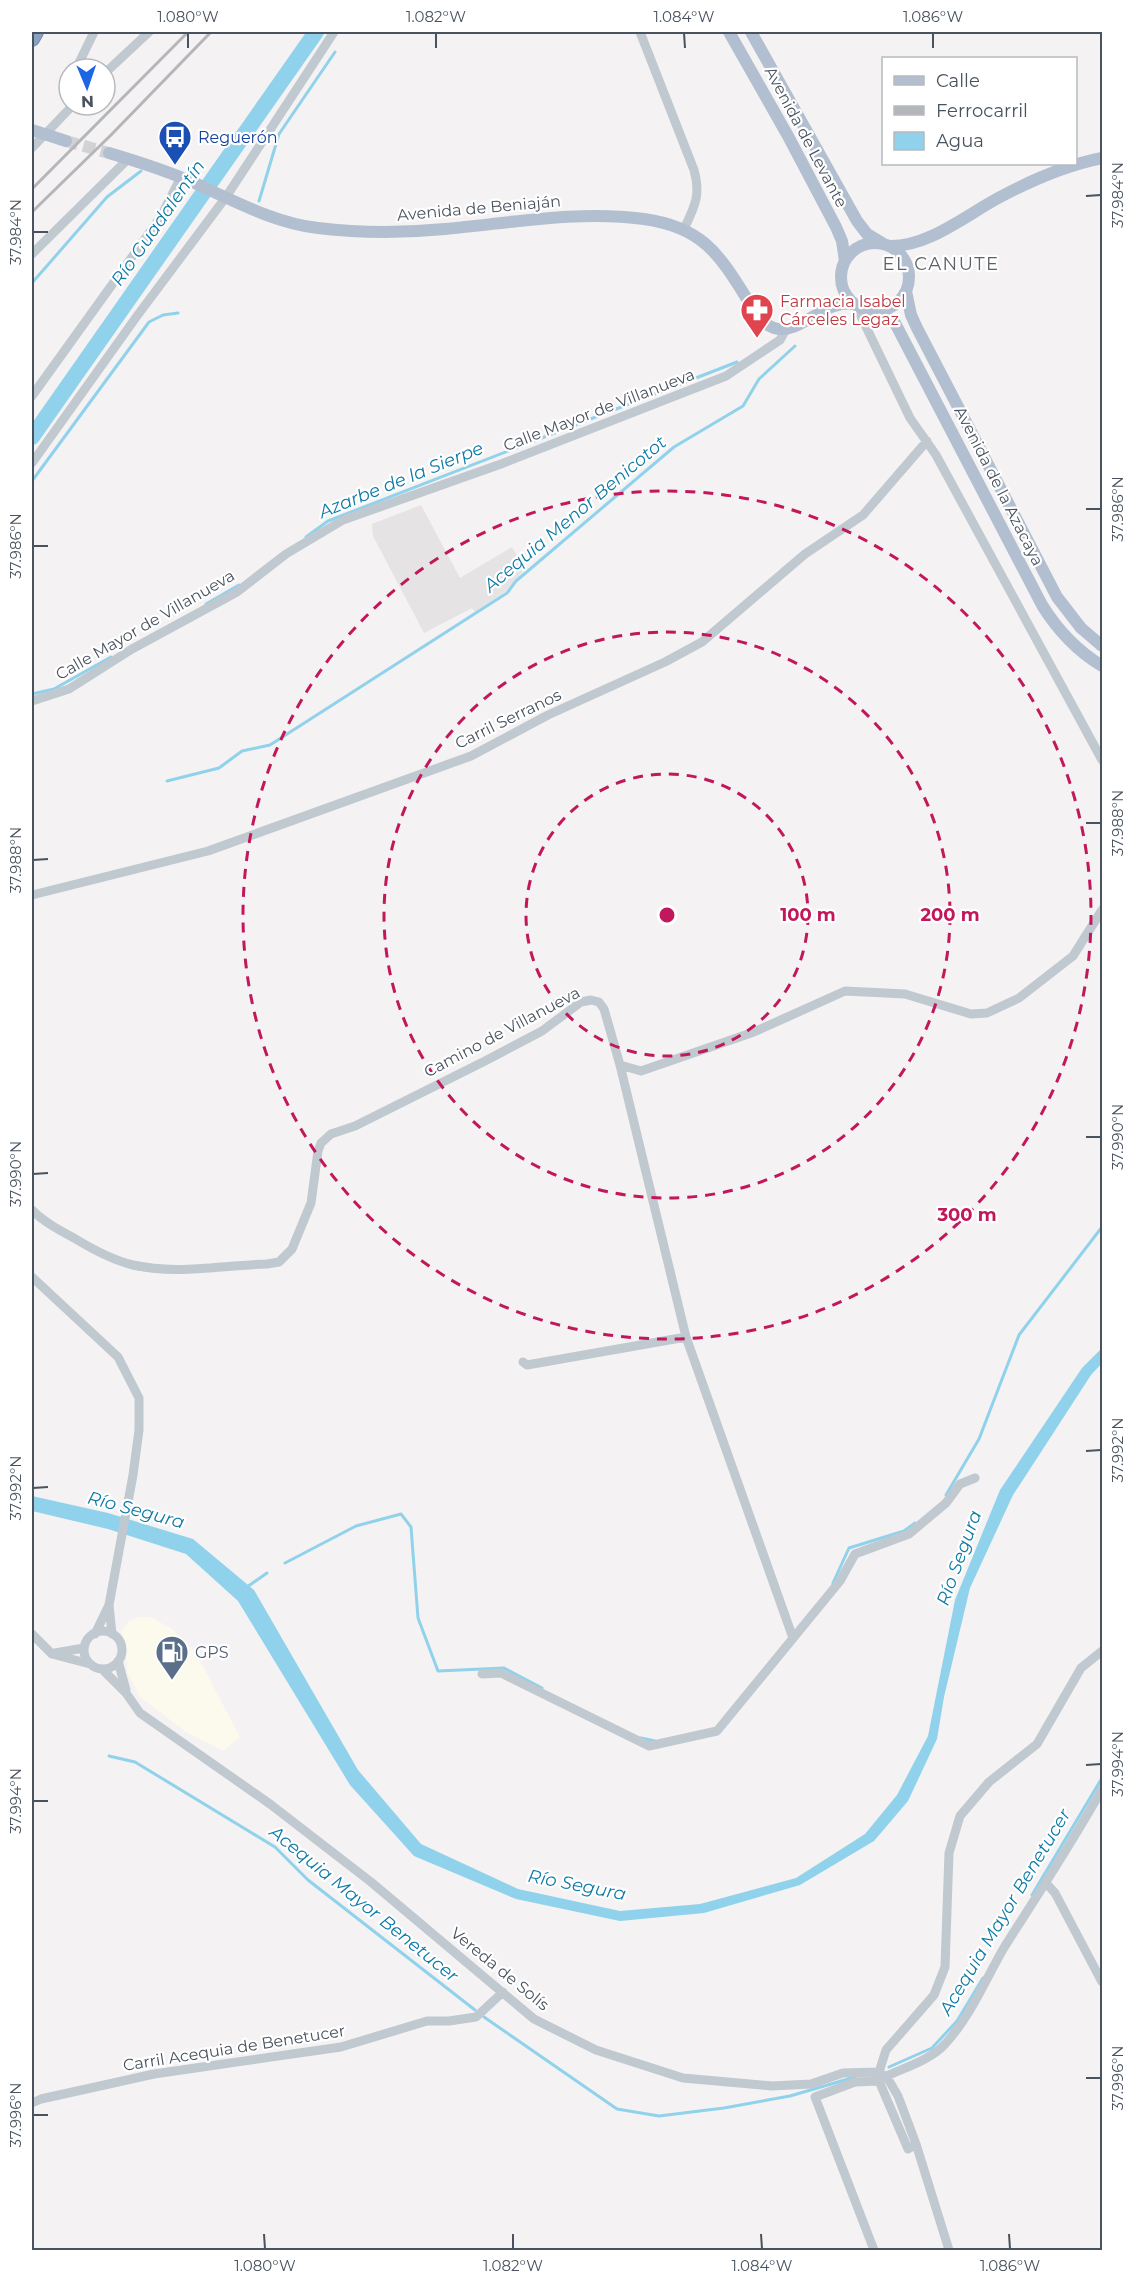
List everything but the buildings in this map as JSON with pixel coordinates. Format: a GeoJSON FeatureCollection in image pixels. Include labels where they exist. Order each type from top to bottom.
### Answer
{"type":"FeatureCollection","features":[{"type":"Feature","properties":{"kind":"highway"},"geometry":{"type":"LineString","coordinates":[[32,39],[36,32]]}},
{"type":"Feature","properties":{"kind":"main road","name":"Avenida de Levante"},"geometry":{"type":"LineString","coordinates":[[729,32],[788,135],[836,228],[842,241],[845,261]]}},
{"type":"Feature","properties":{"kind":"main road","name":"Avenida de Levante"},"geometry":{"type":"LineString","coordinates":[[751,32],[857,221],[867,234],[885,245]]}},
{"type":"Feature","properties":{"kind":"main road"},"geometry":{"type":"LineString","coordinates":[[32,130],[66,141]]}},
{"type":"Feature","properties":{"kind":"main road","name":"Avenida de Beniaján"},"geometry":{"type":"LineString","coordinates":[[109,153],[185,179],[257,211],[294,224],[345,230],[411,232],[553,218],[601,216],[644,219],[693,234],[718,255],[762,322],[772,328],[786,329]]}},
{"type":"Feature","properties":{"kind":"main road"},"geometry":{"type":"LineString","coordinates":[[1077,164],[1102,158]]}},
{"type":"Feature","properties":{"kind":"main road"},"geometry":{"type":"LineString","coordinates":[[815,314],[834,294],[845,261],[851,252],[860,246],[871,243],[910,245],[924,240],[1036,179],[1074,165]]}},
{"type":"Feature","properties":{"kind":"main road"},"geometry":{"type":"LineString","coordinates":[[786,329],[840,304],[879,311],[895,304],[906,291],[915,254],[924,240]]}},
{"type":"Feature","properties":{"kind":"main road"},"geometry":{"type":"LineString","coordinates":[[885,245],[901,255],[908,268],[909,276]]}},
{"type":"Feature","properties":{"kind":"main road"},"geometry":{"type":"LineString","coordinates":[[841,277],[844,292],[855,305]]}},
{"type":"Feature","properties":{"kind":"main road","name":"Avenida de la Azacaya"},"geometry":{"type":"LineString","coordinates":[[906,291],[911,315],[917,328],[1057,597],[1081,628],[1102,646]]}},
{"type":"Feature","properties":{"kind":"main road","name":"Avenida de la Azacaya"},"geometry":{"type":"LineString","coordinates":[[879,311],[895,323],[1055,625],[1067,640],[1102,666]]}},
{"type":"Feature","properties":{"kind":"street"},"geometry":{"type":"LineString","coordinates":[[82,57],[94,32]]}},
{"type":"Feature","properties":{"kind":"street"},"geometry":{"type":"LineString","coordinates":[[117,62],[149,32]]}},
{"type":"Feature","properties":{"kind":"street"},"geometry":{"type":"LineString","coordinates":[[32,463],[223,195],[334,32],[345,32]]}},
{"type":"Feature","properties":{"kind":"street"},"geometry":{"type":"LineString","coordinates":[[640,32],[694,170],[698,186],[694,210],[684,230]]}},
{"type":"Feature","properties":{"kind":"street"},"geometry":{"type":"LineString","coordinates":[[32,148],[62,117]]}},
{"type":"Feature","properties":{"kind":"street"},"geometry":{"type":"LineString","coordinates":[[32,254],[128,159]]}},
{"type":"Feature","properties":{"kind":"street"},"geometry":{"type":"LineString","coordinates":[[32,396],[160,218],[185,179]]}},
{"type":"Feature","properties":{"kind":"street"},"geometry":{"type":"LineString","coordinates":[[855,305],[910,418],[936,455],[1102,760]]}},
{"type":"Feature","properties":{"kind":"street","name":"Calle Mayor de Villanueva"},"geometry":{"type":"LineString","coordinates":[[32,701],[69,688],[132,649],[237,592],[286,554],[343,520],[501,464],[726,376],[780,340],[786,329]]}},
{"type":"Feature","properties":{"kind":"street","name":"Carril Serranos"},"geometry":{"type":"LineString","coordinates":[[32,895],[208,851],[471,756],[548,716],[665,662],[702,642],[806,554],[863,515],[927,441]]}},
{"type":"Feature","properties":{"kind":"street"},"geometry":{"type":"LineString","coordinates":[[793,1638],[686,1337],[620,1065],[641,1071],[754,1032],[845,991],[905,994],[971,1014],[987,1013],[1019,998],[1073,956],[1102,910]]}},
{"type":"Feature","properties":{"kind":"street","name":"Camino de Villanueva"},"geometry":{"type":"LineString","coordinates":[[32,1210],[41,1219],[83,1243],[132,1265],[157,1269],[194,1270],[279,1262],[292,1249],[311,1203],[321,1143],[331,1134],[355,1126],[542,1031],[581,1002],[591,1000],[599,1002],[604,1009],[620,1065]]}},
{"type":"Feature","properties":{"kind":"street"},"geometry":{"type":"LineString","coordinates":[[32,1277],[118,1357],[139,1398],[140,1430],[113,1572],[109,1605],[112,1635]]}},
{"type":"Feature","properties":{"kind":"street"},"geometry":{"type":"LineString","coordinates":[[523,1362],[527,1365],[686,1337]]}},
{"type":"Feature","properties":{"kind":"street"},"geometry":{"type":"LineString","coordinates":[[482,1674],[501,1673],[648,1746],[717,1731],[840,1581],[855,1554],[909,1534],[946,1503],[960,1484],[975,1478]]}},
{"type":"Feature","properties":{"kind":"street"},"geometry":{"type":"LineString","coordinates":[[90,1664],[84,1654],[84,1648],[109,1605]]}},
{"type":"Feature","properties":{"kind":"street"},"geometry":{"type":"LineString","coordinates":[[32,1634],[52,1654],[102,1669],[108,1668],[118,1661],[121,1646],[112,1635],[106,1632],[94,1634]]}},
{"type":"Feature","properties":{"kind":"street"},"geometry":{"type":"LineString","coordinates":[[52,1654],[84,1648]]}},
{"type":"Feature","properties":{"kind":"street"},"geometry":{"type":"LineString","coordinates":[[949,2250],[916,2144],[898,2096],[882,2075],[886,2050],[934,1995],[945,1968],[949,1853],[960,1816],[989,1782],[1037,1744],[1081,1668],[1102,1651]]}},
{"type":"Feature","properties":{"kind":"street","name":"Vereda de Solís"},"geometry":{"type":"LineString","coordinates":[[118,1661],[126,1693]]}},
{"type":"Feature","properties":{"kind":"street","name":"Vereda de Solís"},"geometry":{"type":"LineString","coordinates":[[102,1669],[126,1693],[140,1713],[270,1804],[371,1882],[534,2019],[596,2049],[683,2078],[772,2086],[811,2084],[843,2073],[882,2075]]}},
{"type":"Feature","properties":{"kind":"street"},"geometry":{"type":"LineString","coordinates":[[882,2075],[934,2053],[944,2045],[968,2013],[1004,1948],[1102,1789]]}},
{"type":"Feature","properties":{"kind":"street"},"geometry":{"type":"LineString","coordinates":[[1046,1883],[1055,1893],[1102,1982]]}},
{"type":"Feature","properties":{"kind":"street","name":"Carril Acequia de Benetucer"},"geometry":{"type":"LineString","coordinates":[[32,2103],[41,2099],[154,2074],[341,2047],[427,2021],[476,2017],[503,1992]]}},
{"type":"Feature","properties":{"kind":"street"},"geometry":{"type":"LineString","coordinates":[[874,2250],[815,2097],[855,2082],[879,2081],[908,2149],[916,2144]]}},
{"type":"Feature","properties":{"kind":"shaded area"},"geometry":{"type":"Polygon","coordinates":[[[421,505],[460,578],[512,547],[525,569],[506,591],[475,612],[472,608],[424,633],[373,536],[372,524],[421,505]]]}},
{"type":"Feature","properties":{"kind":"shaded area","name":"GPS"},"geometry":{"type":"Polygon","coordinates":[[[138,1617],[151,1617],[172,1629],[193,1650],[240,1737],[224,1751],[186,1732],[140,1697],[127,1672],[126,1643],[121,1631],[129,1621],[138,1617]]]}},
{"type":"Feature","properties":{"kind":"water"},"geometry":{"type":"Polygon","coordinates":[[[1102,1348],[1102,1363],[1091,1375],[1013,1495],[970,1588],[944,1697],[937,1739],[908,1801],[874,1841],[800,1885],[704,1913],[620,1921],[516,1899],[414,1856],[350,1785],[238,1601],[186,1554],[108,1529],[32,1511],[32,1496],[108,1513],[193,1539],[254,1590],[358,1770],[421,1844],[518,1889],[620,1911],[700,1904],[796,1878],[865,1834],[897,1795],[928,1736],[955,1600],[1000,1490],[1082,1368],[1102,1348]]]}},
{"type":"Feature","properties":{"kind":"waterway","name":"Río Guadalentín"},"geometry":{"type":"LineString","coordinates":[[32,437],[316,32]]}},
{"type":"Feature","properties":{"kind":"waterway"},"geometry":{"type":"LineString","coordinates":[[259,201],[279,134],[335,52]]}},
{"type":"Feature","properties":{"kind":"waterway"},"geometry":{"type":"LineString","coordinates":[[32,283],[107,197],[141,171]]}},
{"type":"Feature","properties":{"kind":"waterway"},"geometry":{"type":"LineString","coordinates":[[32,481],[149,322],[163,315],[178,313]]}},
{"type":"Feature","properties":{"kind":"waterway","name":"Acequia Menor Benicotot"},"geometry":{"type":"LineString","coordinates":[[167,781],[219,768],[242,751],[270,745],[507,593],[516,581],[674,447],[743,406],[759,379],[795,346]]}},
{"type":"Feature","properties":{"kind":"waterway","name":"Azarbe de la Sierpe"},"geometry":{"type":"LineString","coordinates":[[306,537],[328,521],[737,362]]}},
{"type":"Feature","properties":{"kind":"waterway","name":"Azarbe de la Sierpe"},"geometry":{"type":"LineString","coordinates":[[206,604],[239,585]]}},
{"type":"Feature","properties":{"kind":"waterway","name":"Azarbe de la Sierpe"},"geometry":{"type":"LineString","coordinates":[[32,694],[54,689],[111,657]]}},
{"type":"Feature","properties":{"kind":"waterway"},"geometry":{"type":"LineString","coordinates":[[946,1495],[979,1439],[1019,1335],[1102,1227]]}},
{"type":"Feature","properties":{"kind":"waterway"},"geometry":{"type":"LineString","coordinates":[[285,1563],[356,1526],[401,1514],[411,1527],[418,1618],[438,1671],[504,1668],[542,1688]]}},
{"type":"Feature","properties":{"kind":"waterway"},"geometry":{"type":"LineString","coordinates":[[833,1583],[849,1548],[904,1531],[915,1523]]}},
{"type":"Feature","properties":{"kind":"waterway"},"geometry":{"type":"LineString","coordinates":[[247,1587],[267,1573]]}},
{"type":"Feature","properties":{"kind":"waterway"},"geometry":{"type":"LineString","coordinates":[[641,1738],[655,1741]]}},
{"type":"Feature","properties":{"kind":"waterway","name":"Acequia Mayor Benetucer"},"geometry":{"type":"LineString","coordinates":[[109,1756],[135,1762],[275,1847],[308,1880],[475,2010]]}},
{"type":"Feature","properties":{"kind":"waterway","name":"Acequia Mayor Benetucer"},"geometry":{"type":"LineString","coordinates":[[1032,1895],[1102,1778]]}},
{"type":"Feature","properties":{"kind":"waterway","name":"Acequia Mayor Benetucer"},"geometry":{"type":"LineString","coordinates":[[889,2067],[932,2048],[957,2021],[983,1978]]}},
{"type":"Feature","properties":{"kind":"waterway","name":"Acequia Mayor Benetucer"},"geometry":{"type":"LineString","coordinates":[[484,2017],[617,2109],[659,2116],[724,2108],[790,2096],[855,2077]]}},
{"type":"Feature","properties":{"kind":"tunnel"},"geometry":{"type":"LineString","coordinates":[[66,141],[109,153]]}},
{"type":"Feature","properties":{"kind":"railway"},"geometry":{"type":"LineString","coordinates":[[32,189],[188,32]]}},
{"type":"Feature","properties":{"kind":"railway"},"geometry":{"type":"LineString","coordinates":[[32,212],[211,32]]}},
{"type":"Feature","properties":{"kind":"place","name":"Reguerón"},"geometry":{"type":"Point","coordinates":[175,166]}},
{"type":"Feature","properties":{"kind":"place","name":"Farmacia Isabel Cárceles Legaz"},"geometry":{"type":"Point","coordinates":[757,339]}},
{"type":"Feature","properties":{"kind":"place","name":"GPS"},"geometry":{"type":"Point","coordinates":[172,1681]}},
{"type":"Feature","properties":{"kind":"district","name":"EL CANUTE"},"geometry":{"type":"Point","coordinates":[941,264]}},
{"type":"Feature","properties":{"kind":"water label","name":"Río Segura"},"geometry":{"type":"Point","coordinates":[136,1510]}},
{"type":"Feature","properties":{"kind":"water label","name":"Río Segura"},"geometry":{"type":"Point","coordinates":[959,1558]}},
{"type":"Feature","properties":{"kind":"water label","name":"Río Segura"},"geometry":{"type":"Point","coordinates":[577,1885]}}]}
